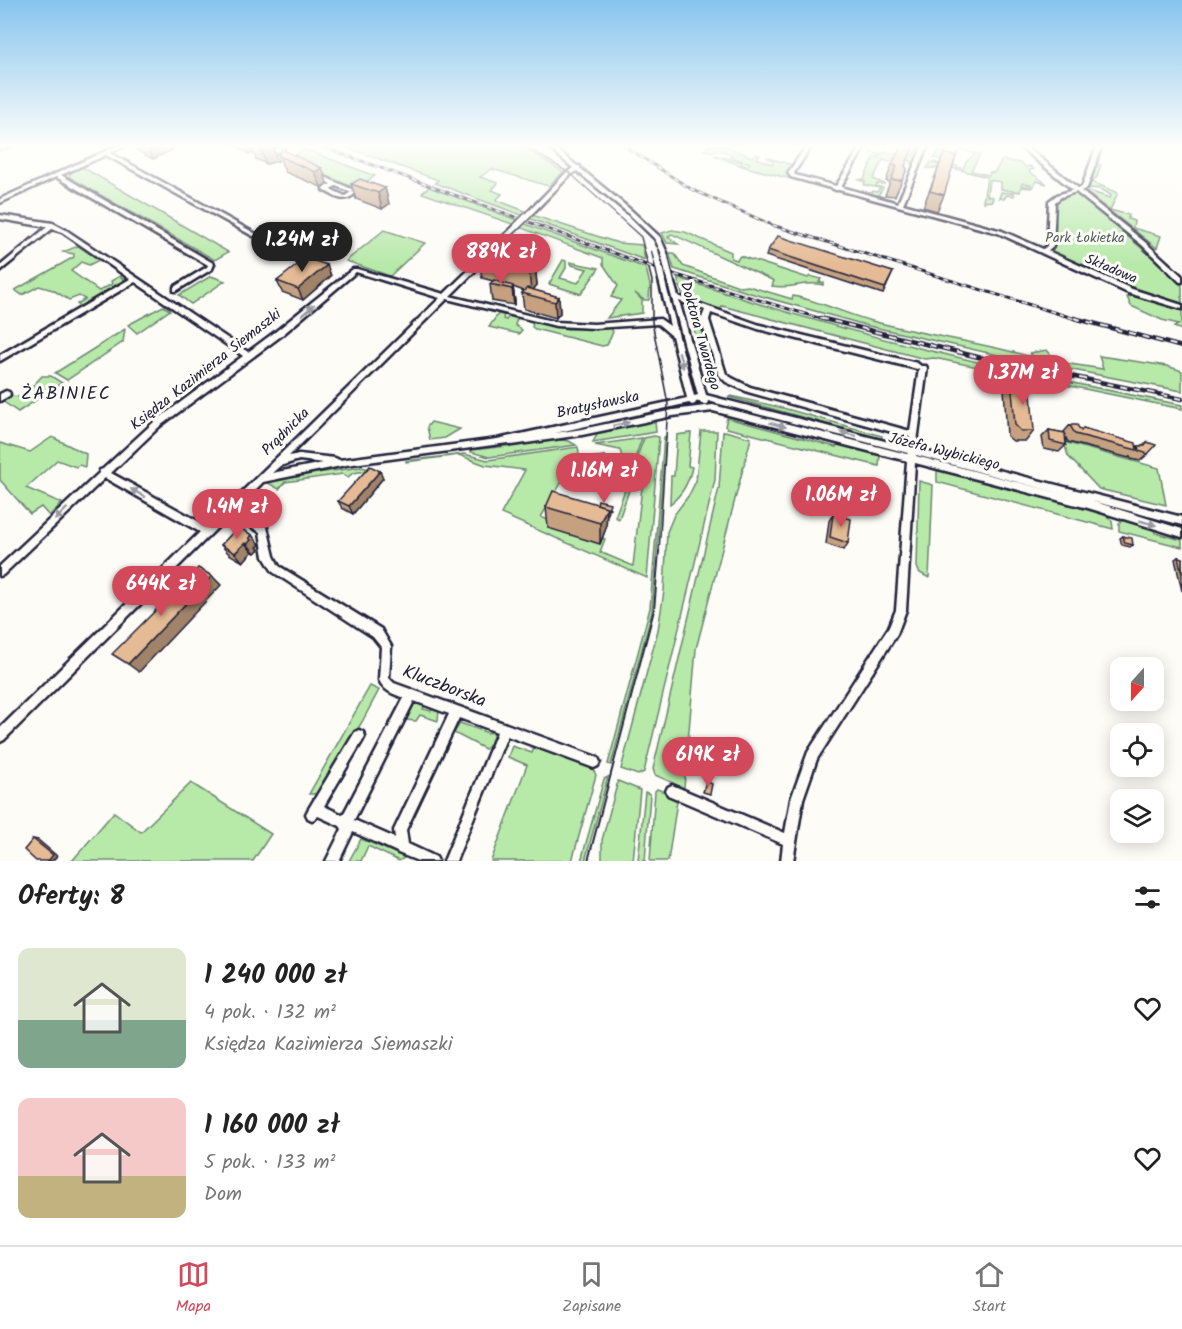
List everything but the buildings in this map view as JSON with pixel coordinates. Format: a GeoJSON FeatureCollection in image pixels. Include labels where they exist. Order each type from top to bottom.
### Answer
{"type":"FeatureCollection","features":[{"type":"Feature","properties":{"kind":"street"},"geometry":{"type":"LineString","coordinates":[[0,201],[37,185]]}},
{"type":"Feature","properties":{"kind":"street"},"geometry":{"type":"LineString","coordinates":[[74,185],[211,264],[210,268],[177,289]]}},
{"type":"Feature","properties":{"kind":"street"},"geometry":{"type":"LineString","coordinates":[[164,185],[255,236]]}},
{"type":"Feature","properties":{"kind":"street","name":"Prądnicka"},"geometry":{"type":"LineString","coordinates":[[0,736],[559,185]]}},
{"type":"Feature","properties":{"kind":"street","name":"Doktora Twardego"},"geometry":{"type":"LineString","coordinates":[[599,185],[652,232],[660,241],[704,397],[698,409],[691,399],[674,334],[652,232]]}},
{"type":"Feature","properties":{"kind":"street","name":"Składowa"},"geometry":{"type":"LineString","coordinates":[[825,185],[997,231],[1029,243],[1042,252],[1130,291],[1182,307]]}},
{"type":"Feature","properties":{"kind":"street"},"geometry":{"type":"LineString","coordinates":[[837,189],[839,185]]}},
{"type":"Feature","properties":{"kind":"street"},"geometry":{"type":"LineString","coordinates":[[900,205],[909,185]]}},
{"type":"Feature","properties":{"kind":"street"},"geometry":{"type":"LineString","coordinates":[[1072,185],[1157,255],[1182,280]]}},
{"type":"Feature","properties":{"kind":"street"},"geometry":{"type":"LineString","coordinates":[[1042,252],[1050,247],[1052,200],[1084,188],[1085,185]]}},
{"type":"Feature","properties":{"kind":"street"},"geometry":{"type":"LineString","coordinates":[[0,218],[53,225],[248,356]]}},
{"type":"Feature","properties":{"kind":"street"},"geometry":{"type":"LineString","coordinates":[[0,269],[53,225]]}},
{"type":"Feature","properties":{"kind":"street","name":"Księdza Kazimierza Siemaszki"},"geometry":{"type":"LineString","coordinates":[[0,572],[162,421],[286,328],[355,270],[444,297]]}},
{"type":"Feature","properties":{"kind":"street"},"geometry":{"type":"LineString","coordinates":[[0,358],[134,280]]}},
{"type":"Feature","properties":{"kind":"street"},"geometry":{"type":"LineString","coordinates":[[444,297],[562,325],[594,326],[660,321],[670,310]]}},
{"type":"Feature","properties":{"kind":"street","name":"Józefa Wybickiego"},"geometry":{"type":"LineString","coordinates":[[675,297],[758,327],[920,367],[912,455]]}},
{"type":"Feature","properties":{"kind":"street","name":"Józefa Wybickiego"},"geometry":{"type":"LineString","coordinates":[[709,309],[705,320],[722,370],[729,380],[748,389],[914,435]]}},
{"type":"Feature","properties":{"kind":"street"},"geometry":{"type":"LineString","coordinates":[[660,321],[674,334]]}},
{"type":"Feature","properties":{"kind":"street","name":"Józefa Wybickiego"},"geometry":{"type":"LineString","coordinates":[[704,397],[1182,532]]}},
{"type":"Feature","properties":{"kind":"street","name":"Bratysławska"},"geometry":{"type":"LineString","coordinates":[[261,478],[346,462],[497,442],[704,397]]}},
{"type":"Feature","properties":{"kind":"street","name":"Józefa Wybickiego"},"geometry":{"type":"LineString","coordinates":[[698,409],[721,410],[1182,521]]}},
{"type":"Feature","properties":{"kind":"street","name":"Bratysławska"},"geometry":{"type":"LineString","coordinates":[[497,442],[582,432],[698,409]]}},
{"type":"Feature","properties":{"kind":"street"},"geometry":{"type":"LineString","coordinates":[[302,438],[304,452],[314,458]]}},
{"type":"Feature","properties":{"kind":"street"},"geometry":{"type":"LineString","coordinates":[[787,861],[796,798],[812,756],[898,620],[903,600],[912,455]]}},
{"type":"Feature","properties":{"kind":"street","name":"Bratysławska"},"geometry":{"type":"LineString","coordinates":[[282,460],[298,457],[346,462]]}},
{"type":"Feature","properties":{"kind":"street"},"geometry":{"type":"LineString","coordinates":[[282,460],[290,467],[303,469]]}},
{"type":"Feature","properties":{"kind":"street"},"geometry":{"type":"LineString","coordinates":[[103,474],[207,531]]}},
{"type":"Feature","properties":{"kind":"street","name":"Kluczborska"},"geometry":{"type":"LineString","coordinates":[[228,510],[264,530],[269,557],[276,569],[377,633],[386,646],[384,680],[397,691],[594,762]]}},
{"type":"Feature","properties":{"kind":"street"},"geometry":{"type":"LineString","coordinates":[[332,861],[347,825],[411,696]]}},
{"type":"Feature","properties":{"kind":"street"},"geometry":{"type":"LineString","coordinates":[[396,843],[456,712]]}},
{"type":"Feature","properties":{"kind":"street"},"geometry":{"type":"LineString","coordinates":[[450,861],[504,730]]}},
{"type":"Feature","properties":{"kind":"street"},"geometry":{"type":"LineString","coordinates":[[359,736],[314,812],[396,843],[432,861]]}},
{"type":"Feature","properties":{"kind":"street"},"geometry":{"type":"LineString","coordinates":[[672,791],[790,842]]}},
{"type":"Feature","properties":{"kind":"green space"},"geometry":{"type":"Polygon","coordinates":[[[83,185],[113,185],[228,252],[215,260],[83,185]]]}},
{"type":"Feature","properties":{"kind":"green space"},"geometry":{"type":"Polygon","coordinates":[[[347,185],[361,185],[355,189],[347,185]]]}},
{"type":"Feature","properties":{"kind":"green space"},"geometry":{"type":"Polygon","coordinates":[[[441,185],[496,185],[492,190],[502,194],[496,200],[528,212],[524,216],[441,185]]]}},
{"type":"Feature","properties":{"kind":"green space"},"geometry":{"type":"Polygon","coordinates":[[[865,185],[883,188],[877,197],[870,195],[880,188],[865,185]]]}},
{"type":"Feature","properties":{"kind":"green space"},"geometry":{"type":"Polygon","coordinates":[[[986,185],[988,185],[987,196],[993,197],[992,201],[983,202],[986,185]]]}},
{"type":"Feature","properties":{"kind":"green space"},"geometry":{"type":"Polygon","coordinates":[[[1001,185],[1022,185],[1033,188],[1021,187],[1020,192],[1015,191],[1014,196],[1007,195],[1004,199],[999,198],[1001,192],[1012,193],[1013,191],[1001,189],[1001,185]]]}},
{"type":"Feature","properties":{"kind":"green space"},"geometry":{"type":"Polygon","coordinates":[[[1090,185],[1100,185],[1118,193],[1110,210],[1129,215],[1128,219],[1134,221],[1133,228],[1161,236],[1157,248],[1087,193],[1089,191],[1110,198],[1111,195],[1101,189],[1089,188],[1090,185]]]}},
{"type":"Feature","properties":{"kind":"green space"},"geometry":{"type":"Polygon","coordinates":[[[429,187],[519,221],[515,225],[422,193],[429,187]]]}},
{"type":"Feature","properties":{"kind":"green space","name":"Park Łokietka"},"geometry":{"type":"Polygon","coordinates":[[[1077,193],[1173,275],[1182,286],[1182,306],[1142,293],[1049,253],[1052,247],[1056,201],[1077,193]]]}},
{"type":"Feature","properties":{"kind":"green space"},"geometry":{"type":"Polygon","coordinates":[[[532,215],[618,243],[642,245],[645,260],[528,218],[532,215]]]}},
{"type":"Feature","properties":{"kind":"green space"},"geometry":{"type":"Polygon","coordinates":[[[522,223],[646,268],[650,285],[649,300],[644,300],[635,293],[642,300],[642,313],[607,318],[621,300],[611,297],[618,286],[603,264],[603,258],[519,227],[522,223]]]}},
{"type":"Feature","properties":{"kind":"green space"},"geometry":{"type":"Polygon","coordinates":[[[384,230],[425,243],[390,276],[346,261],[384,230]]]}},
{"type":"Feature","properties":{"kind":"green space"},"geometry":{"type":"Polygon","coordinates":[[[672,230],[685,232],[731,252],[731,258],[737,260],[740,256],[808,278],[810,276],[821,279],[819,282],[824,283],[823,285],[772,286],[774,281],[672,234],[668,237],[678,244],[667,243],[662,233],[672,230]]]}},
{"type":"Feature","properties":{"kind":"green space"},"geometry":{"type":"Polygon","coordinates":[[[78,246],[99,260],[89,265],[81,262],[71,271],[99,291],[112,284],[111,281],[120,276],[124,280],[81,307],[77,304],[85,299],[79,296],[69,300],[53,290],[39,286],[22,295],[15,290],[74,257],[74,254],[63,252],[78,246]]]}},
{"type":"Feature","properties":{"kind":"green space"},"geometry":{"type":"Polygon","coordinates":[[[669,253],[674,253],[683,266],[741,287],[748,286],[792,299],[793,296],[803,298],[891,326],[1028,356],[1032,355],[1030,353],[1047,350],[1057,362],[1103,369],[1099,356],[1167,366],[1182,371],[1182,391],[1011,358],[869,326],[674,269],[669,253]]]}},
{"type":"Feature","properties":{"kind":"green space"},"geometry":{"type":"Polygon","coordinates":[[[563,260],[566,261],[566,268],[560,278],[578,283],[587,269],[572,265],[570,262],[599,268],[581,294],[549,284],[563,260]]]}},
{"type":"Feature","properties":{"kind":"green space"},"geometry":{"type":"Polygon","coordinates":[[[211,276],[225,281],[191,304],[179,295],[211,276]]]}},
{"type":"Feature","properties":{"kind":"green space"},"geometry":{"type":"Polygon","coordinates":[[[677,277],[739,298],[864,334],[991,365],[1182,405],[1182,409],[934,358],[925,359],[722,306],[720,311],[683,297],[677,277]]]}},
{"type":"Feature","properties":{"kind":"green space"},"geometry":{"type":"Polygon","coordinates":[[[1137,295],[1182,308],[1182,330],[1174,327],[1179,324],[1162,320],[1131,306],[1127,297],[1137,295]]]}},
{"type":"Feature","properties":{"kind":"green space"},"geometry":{"type":"Polygon","coordinates":[[[685,302],[699,309],[695,310],[704,340],[709,340],[710,343],[705,344],[713,368],[718,368],[720,374],[711,377],[708,372],[685,302]]]}},
{"type":"Feature","properties":{"kind":"green space"},"geometry":{"type":"Polygon","coordinates":[[[163,306],[170,310],[137,333],[128,325],[163,306]]]}},
{"type":"Feature","properties":{"kind":"green space"},"geometry":{"type":"Polygon","coordinates":[[[498,314],[504,315],[503,319],[506,320],[509,316],[517,319],[515,325],[522,330],[519,334],[489,327],[498,314]]]}},
{"type":"Feature","properties":{"kind":"green space"},"geometry":{"type":"Polygon","coordinates":[[[533,322],[567,329],[611,328],[613,332],[607,345],[602,346],[535,329],[532,327],[533,322]]]}},
{"type":"Feature","properties":{"kind":"green space"},"geometry":{"type":"Polygon","coordinates":[[[125,329],[123,342],[67,380],[55,373],[125,329]]]}},
{"type":"Feature","properties":{"kind":"green space"},"geometry":{"type":"Polygon","coordinates":[[[42,376],[51,376],[62,383],[18,412],[1,400],[11,396],[22,397],[42,376]]]}},
{"type":"Feature","properties":{"kind":"green space"},"geometry":{"type":"Polygon","coordinates":[[[729,397],[882,436],[882,439],[729,397]]]}},
{"type":"Feature","properties":{"kind":"green space"},"geometry":{"type":"Polygon","coordinates":[[[727,418],[836,447],[837,444],[880,455],[879,466],[727,428],[725,426],[727,418]]]}},
{"type":"Feature","properties":{"kind":"green space"},"geometry":{"type":"Polygon","coordinates":[[[655,421],[656,432],[593,442],[598,433],[655,421]]]}},
{"type":"Feature","properties":{"kind":"green space"},"geometry":{"type":"Polygon","coordinates":[[[431,422],[460,429],[445,438],[430,440],[427,427],[431,422]]]}},
{"type":"Feature","properties":{"kind":"green space"},"geometry":{"type":"Polygon","coordinates":[[[701,431],[717,431],[715,480],[644,772],[638,775],[621,769],[658,630],[664,591],[667,532],[674,515],[696,481],[701,431]]]}},
{"type":"Feature","properties":{"kind":"green space"},"geometry":{"type":"Polygon","coordinates":[[[723,432],[751,438],[696,649],[684,788],[655,775],[653,769],[719,488],[723,432]]]}},
{"type":"Feature","properties":{"kind":"green space"},"geometry":{"type":"Polygon","coordinates":[[[691,433],[688,466],[692,467],[691,473],[681,492],[670,504],[671,476],[674,476],[677,435],[691,433]]]}},
{"type":"Feature","properties":{"kind":"green space"},"geometry":{"type":"Polygon","coordinates":[[[666,436],[652,612],[611,765],[608,764],[650,608],[664,437],[666,436]]]}},
{"type":"Feature","properties":{"kind":"green space"},"geometry":{"type":"Polygon","coordinates":[[[52,437],[86,454],[85,467],[79,465],[76,467],[57,460],[26,488],[62,503],[49,516],[41,507],[30,514],[0,480],[0,443],[30,452],[52,437]]]}},
{"type":"Feature","properties":{"kind":"green space"},"geometry":{"type":"Polygon","coordinates":[[[659,437],[647,578],[501,514],[525,470],[485,465],[459,455],[406,462],[464,454],[488,460],[578,447],[579,453],[541,517],[600,544],[602,538],[605,539],[600,552],[633,566],[643,478],[634,476],[619,519],[615,517],[644,438],[659,437]]]}},
{"type":"Feature","properties":{"kind":"green space"},"geometry":{"type":"Polygon","coordinates":[[[642,438],[625,486],[623,486],[626,472],[620,450],[595,445],[642,438]]]}},
{"type":"Feature","properties":{"kind":"green space"},"geometry":{"type":"Polygon","coordinates":[[[561,440],[576,445],[489,457],[471,452],[471,450],[561,440]]]}},
{"type":"Feature","properties":{"kind":"green space"},"geometry":{"type":"Polygon","coordinates":[[[1064,442],[1159,468],[1166,505],[1099,489],[1068,456],[1064,442]]]}},
{"type":"Feature","properties":{"kind":"green space"},"geometry":{"type":"Polygon","coordinates":[[[366,468],[366,471],[353,473],[348,477],[343,474],[285,482],[279,489],[268,483],[295,476],[366,468]]]}},
{"type":"Feature","properties":{"kind":"green space"},"geometry":{"type":"Polygon","coordinates":[[[937,470],[1104,514],[1112,521],[1113,529],[937,482],[937,470]]]}},
{"type":"Feature","properties":{"kind":"green space"},"geometry":{"type":"Polygon","coordinates":[[[919,481],[933,485],[929,578],[920,573],[917,568],[919,481]]]}},
{"type":"Feature","properties":{"kind":"green space"},"geometry":{"type":"Polygon","coordinates":[[[1125,519],[1154,529],[1155,533],[1182,540],[1182,547],[1119,531],[1119,523],[1125,519]]]}},
{"type":"Feature","properties":{"kind":"green space"},"geometry":{"type":"Polygon","coordinates":[[[370,686],[379,690],[362,722],[318,794],[309,794],[370,686]]]}},
{"type":"Feature","properties":{"kind":"green space"},"geometry":{"type":"Polygon","coordinates":[[[416,701],[425,704],[423,709],[431,711],[433,708],[439,709],[438,721],[420,715],[416,721],[406,720],[416,701]]]}},
{"type":"Feature","properties":{"kind":"green space"},"geometry":{"type":"Polygon","coordinates":[[[460,723],[488,733],[492,732],[494,736],[490,745],[485,749],[454,733],[460,723]]]}},
{"type":"Feature","properties":{"kind":"green space"},"geometry":{"type":"Polygon","coordinates":[[[535,745],[591,766],[596,775],[572,861],[491,861],[527,765],[508,757],[512,746],[532,753],[535,745]]]}},
{"type":"Feature","properties":{"kind":"green space"},"geometry":{"type":"Polygon","coordinates":[[[608,777],[585,861],[581,861],[604,779],[608,777]]]}},
{"type":"Feature","properties":{"kind":"green space"},"geometry":{"type":"Polygon","coordinates":[[[618,781],[640,790],[633,861],[602,861],[602,840],[618,781]]]}},
{"type":"Feature","properties":{"kind":"green space"},"geometry":{"type":"Polygon","coordinates":[[[191,783],[271,834],[253,861],[72,861],[114,812],[141,832],[191,783]]]}},
{"type":"Feature","properties":{"kind":"green space"},"geometry":{"type":"Polygon","coordinates":[[[657,789],[675,796],[677,801],[668,861],[650,861],[657,789]]]}},
{"type":"Feature","properties":{"kind":"green space"},"geometry":{"type":"Polygon","coordinates":[[[645,792],[650,794],[645,861],[638,861],[645,792]]]}},
{"type":"Feature","properties":{"kind":"green space"},"geometry":{"type":"Polygon","coordinates":[[[361,839],[404,858],[399,861],[368,846],[361,861],[349,861],[361,839]]]}},
{"type":"Feature","properties":{"kind":"tram line"},"geometry":{"type":"LineString","coordinates":[[583,185],[641,237],[652,281],[652,322],[668,404],[659,552]]}},
{"type":"Feature","properties":{"kind":"tram line"},"geometry":{"type":"LineString","coordinates":[[588,861],[654,610],[659,551]]}},
{"type":"Feature","properties":{"kind":"railway"},"geometry":{"type":"LineString","coordinates":[[428,185],[660,270],[825,320]]}},
{"type":"Feature","properties":{"kind":"railway"},"geometry":{"type":"LineString","coordinates":[[685,185],[772,225],[1079,320]]}},
{"type":"Feature","properties":{"kind":"railway"},"geometry":{"type":"LineString","coordinates":[[820,318],[978,357],[1182,399]]}},
{"type":"Feature","properties":{"kind":"railway"},"geometry":{"type":"LineString","coordinates":[[1074,318],[1182,347]]}},
{"type":"Feature","properties":{"kind":"district","name":"ŻABINIEC"},"geometry":{"type":"Point","coordinates":[66,394]}}]}
